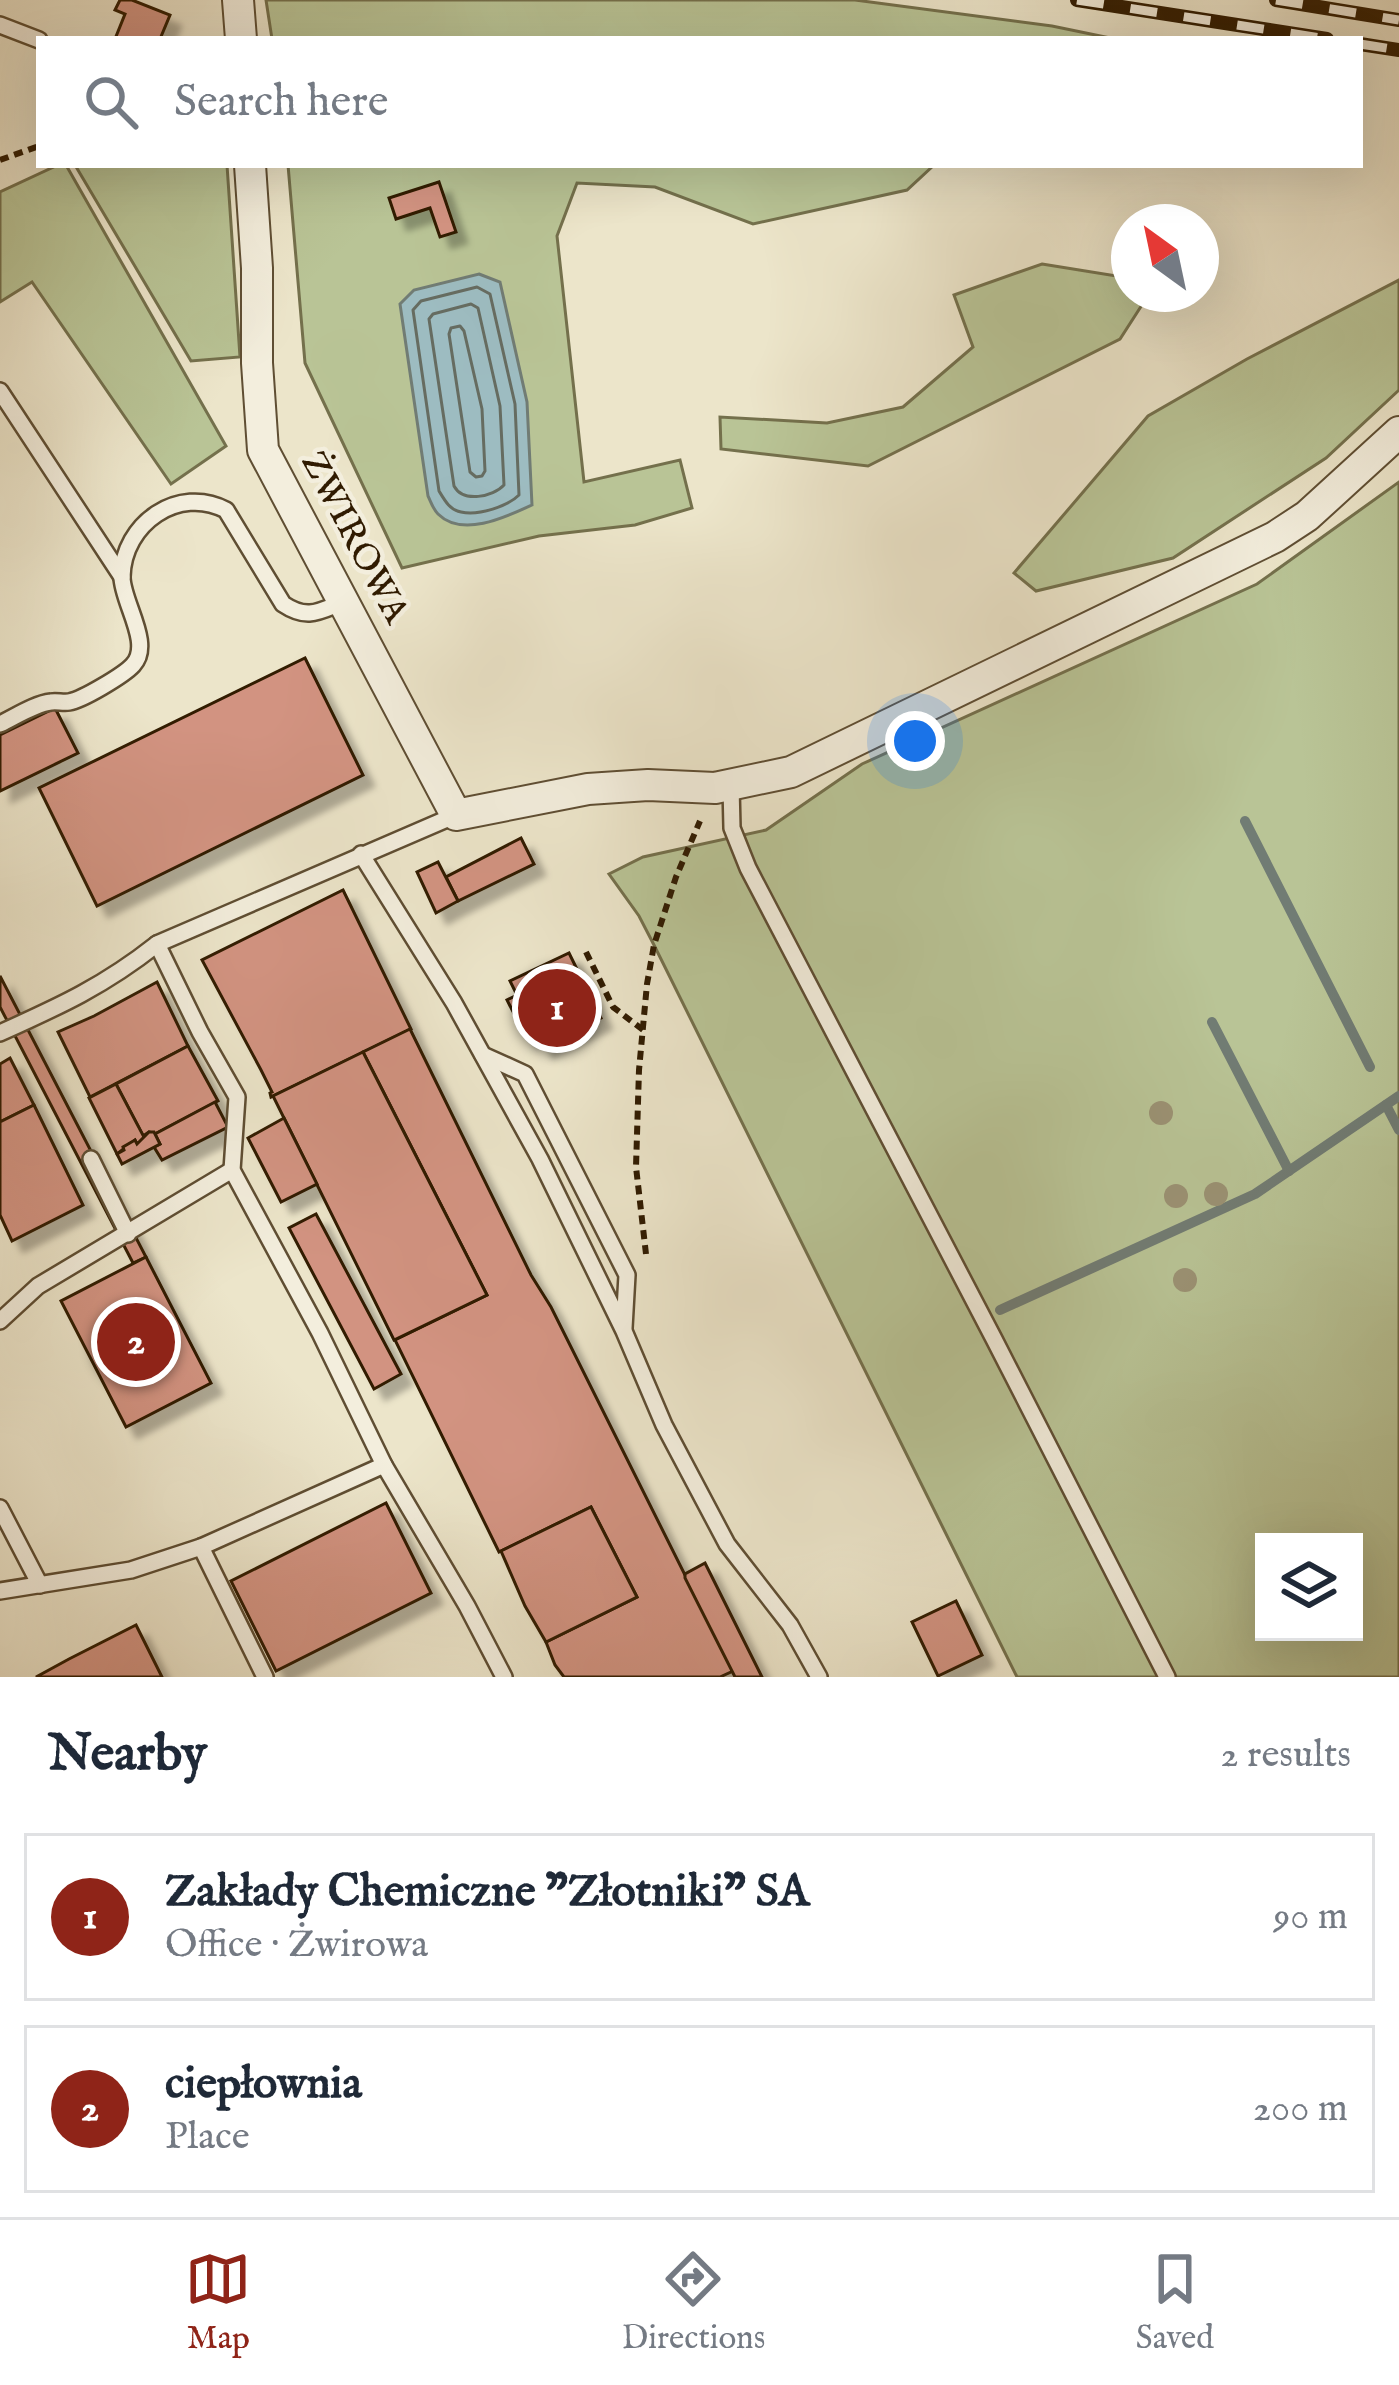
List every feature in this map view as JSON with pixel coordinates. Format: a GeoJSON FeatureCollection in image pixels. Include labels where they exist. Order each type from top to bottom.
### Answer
{"type":"FeatureCollection","features":[{"type":"Feature","properties":{"kind":"street"},"geometry":{"type":"LineString","coordinates":[[238,0],[241,36]]}},
{"type":"Feature","properties":{"kind":"street","name":"ŻWIROWA"},"geometry":{"type":"LineString","coordinates":[[250,168],[263,450],[456,814]]}},
{"type":"Feature","properties":{"kind":"street"},"geometry":{"type":"LineString","coordinates":[[456,814],[588,789],[648,784],[731,786],[791,772],[1258,546],[1306,516],[1399,432]]}},
{"type":"Feature","properties":{"kind":"lane"},"geometry":{"type":"LineString","coordinates":[[0,25],[36,39]]}},
{"type":"Feature","properties":{"kind":"lane"},"geometry":{"type":"LineString","coordinates":[[0,391],[122,577]]}},
{"type":"Feature","properties":{"kind":"lane"},"geometry":{"type":"LineString","coordinates":[[0,724],[48,702],[74,702],[135,663],[141,647],[125,597],[125,556],[145,523],[176,503],[213,502],[226,509],[283,604],[298,614],[343,602]]}},
{"type":"Feature","properties":{"kind":"lane"},"geometry":{"type":"LineString","coordinates":[[731,786],[732,828],[748,868],[1167,1677]]}},
{"type":"Feature","properties":{"kind":"lane"},"geometry":{"type":"LineString","coordinates":[[0,1034],[79,998],[157,944],[456,814]]}},
{"type":"Feature","properties":{"kind":"lane"},"geometry":{"type":"LineString","coordinates":[[361,854],[454,1004],[540,1159],[664,1425],[727,1544],[790,1625],[819,1677]]}},
{"type":"Feature","properties":{"kind":"lane"},"geometry":{"type":"LineString","coordinates":[[157,944],[237,1097],[232,1170],[384,1465],[467,1606],[500,1676]]}},
{"type":"Feature","properties":{"kind":"lane"},"geometry":{"type":"LineString","coordinates":[[482,1055],[524,1074],[627,1275],[624,1331]]}},
{"type":"Feature","properties":{"kind":"lane"},"geometry":{"type":"LineString","coordinates":[[91,1160],[128,1234]]}},
{"type":"Feature","properties":{"kind":"lane"},"geometry":{"type":"LineString","coordinates":[[0,1321],[38,1286],[232,1170]]}},
{"type":"Feature","properties":{"kind":"lane"},"geometry":{"type":"LineString","coordinates":[[0,1591],[131,1570],[202,1547],[384,1465]]}},
{"type":"Feature","properties":{"kind":"lane"},"geometry":{"type":"LineString","coordinates":[[0,1508],[40,1585]]}},
{"type":"Feature","properties":{"kind":"lane"},"geometry":{"type":"LineString","coordinates":[[202,1547],[265,1677]]}},
{"type":"Feature","properties":{"kind":"path"},"geometry":{"type":"LineString","coordinates":[[0,160],[36,147]]}},
{"type":"Feature","properties":{"kind":"path"},"geometry":{"type":"LineString","coordinates":[[626,1292],[647,1282],[635,1167],[643,1030],[654,945],[700,821]]}},
{"type":"Feature","properties":{"kind":"path"},"geometry":{"type":"LineString","coordinates":[[586,952],[614,1007],[643,1030]]}},
{"type":"Feature","properties":{"kind":"green space"},"geometry":{"type":"Polygon","coordinates":[[[266,0],[855,0],[1100,36],[272,36],[266,0]]]}},
{"type":"Feature","properties":{"kind":"green space"},"geometry":{"type":"Polygon","coordinates":[[[52,168],[68,168],[226,446],[171,484],[32,282],[0,302],[0,192],[52,168]]]}},
{"type":"Feature","properties":{"kind":"green space"},"geometry":{"type":"Polygon","coordinates":[[[77,168],[227,168],[240,357],[191,361],[77,168]]]}},
{"type":"Feature","properties":{"kind":"green space"},"geometry":{"type":"Polygon","coordinates":[[[288,168],[931,168],[907,190],[753,224],[655,187],[577,183],[557,236],[584,482],[680,460],[692,508],[635,525],[539,536],[402,568],[305,363],[288,168]]]}},
{"type":"Feature","properties":{"kind":"green space"},"geometry":{"type":"Polygon","coordinates":[[[1042,264],[1111,275],[1111,312],[1137,312],[1120,339],[868,466],[721,449],[720,417],[827,423],[903,407],[973,347],[954,295],[1042,264]]]}},
{"type":"Feature","properties":{"kind":"green space"},"geometry":{"type":"Polygon","coordinates":[[[1399,280],[1399,390],[1326,458],[1173,558],[1036,591],[1014,573],[1148,416],[1399,280]]]}},
{"type":"Feature","properties":{"kind":"green space"},"geometry":{"type":"Polygon","coordinates":[[[1399,482],[1399,1677],[1017,1677],[654,945],[609,874],[643,857],[766,830],[862,764],[1257,584],[1399,482]]]}},
{"type":"Feature","properties":{"kind":"water"},"geometry":{"type":"Polygon","coordinates":[[[479,274],[500,282],[527,402],[532,505],[471,525],[448,521],[428,496],[400,304],[414,290],[479,274]]]}},
{"type":"Feature","properties":{"kind":"building"},"geometry":{"type":"Polygon","coordinates":[[[120,0],[132,0],[170,15],[161,36],[116,36],[125,14],[115,10],[120,0]]]}},
{"type":"Feature","properties":{"kind":"building"},"geometry":{"type":"Polygon","coordinates":[[[439,182],[456,232],[440,237],[430,208],[396,219],[389,198],[439,182]]]}},
{"type":"Feature","properties":{"kind":"building"},"geometry":{"type":"Polygon","coordinates":[[[305,658],[363,775],[97,906],[39,788],[305,658]]]}},
{"type":"Feature","properties":{"kind":"building"},"geometry":{"type":"Polygon","coordinates":[[[55,708],[78,753],[0,791],[0,735],[55,708]]]}},
{"type":"Feature","properties":{"kind":"building"},"geometry":{"type":"Polygon","coordinates":[[[521,838],[534,864],[458,901],[446,877],[521,838]]]}},
{"type":"Feature","properties":{"kind":"building"},"geometry":{"type":"Polygon","coordinates":[[[438,862],[458,901],[436,913],[417,872],[438,862]]]}},
{"type":"Feature","properties":{"kind":"building"},"geometry":{"type":"Polygon","coordinates":[[[343,890],[411,1029],[271,1097],[202,960],[343,890]]]}},
{"type":"Feature","properties":{"kind":"building"},"geometry":{"type":"Polygon","coordinates":[[[569,953],[601,1018],[542,1047],[535,1032],[526,1037],[507,1000],[517,995],[510,981],[569,953]]]}},
{"type":"Feature","properties":{"kind":"building"},"geometry":{"type":"Polygon","coordinates":[[[0,976],[146,1257],[133,1263],[0,1007],[0,976]]]}},
{"type":"Feature","properties":{"kind":"building"},"geometry":{"type":"Polygon","coordinates":[[[157,982],[188,1046],[90,1097],[58,1032],[157,982]]]}},
{"type":"Feature","properties":{"kind":"building"},"geometry":{"type":"Polygon","coordinates":[[[410,1029],[733,1671],[720,1677],[564,1677],[555,1665],[546,1642],[637,1597],[591,1507],[499,1552],[395,1340],[487,1295],[363,1052],[410,1029]]]}},
{"type":"Feature","properties":{"kind":"building"},"geometry":{"type":"Polygon","coordinates":[[[188,1046],[218,1101],[143,1136],[116,1084],[188,1046]]]}},
{"type":"Feature","properties":{"kind":"building"},"geometry":{"type":"Polygon","coordinates":[[[363,1052],[487,1295],[394,1340],[273,1096],[363,1052]]]}},
{"type":"Feature","properties":{"kind":"building"},"geometry":{"type":"Polygon","coordinates":[[[10,1058],[34,1105],[0,1122],[0,1064],[10,1058]]]}},
{"type":"Feature","properties":{"kind":"building"},"geometry":{"type":"Polygon","coordinates":[[[116,1084],[145,1139],[137,1144],[135,1140],[117,1154],[89,1098],[116,1084]]]}},
{"type":"Feature","properties":{"kind":"building"},"geometry":{"type":"Polygon","coordinates":[[[215,1102],[228,1127],[162,1160],[154,1147],[160,1144],[155,1134],[215,1102]]]}},
{"type":"Feature","properties":{"kind":"building"},"geometry":{"type":"Polygon","coordinates":[[[34,1105],[83,1205],[12,1241],[0,1215],[0,1122],[34,1105]]]}},
{"type":"Feature","properties":{"kind":"building"},"geometry":{"type":"Polygon","coordinates":[[[284,1118],[317,1184],[281,1202],[248,1138],[284,1118]]]}},
{"type":"Feature","properties":{"kind":"building"},"geometry":{"type":"Polygon","coordinates":[[[154,1132],[160,1144],[122,1164],[117,1154],[154,1132]]]}},
{"type":"Feature","properties":{"kind":"building"},"geometry":{"type":"Polygon","coordinates":[[[316,1214],[401,1374],[374,1389],[289,1228],[316,1214]]]}},
{"type":"Feature","properties":{"kind":"building"},"geometry":{"type":"Polygon","coordinates":[[[146,1257],[211,1383],[126,1427],[61,1301],[146,1257]]]}},
{"type":"Feature","properties":{"kind":"building"},"geometry":{"type":"Polygon","coordinates":[[[386,1503],[431,1593],[276,1671],[231,1581],[386,1503]]]}},
{"type":"Feature","properties":{"kind":"building"},"geometry":{"type":"Polygon","coordinates":[[[591,1507],[637,1597],[546,1642],[501,1551],[591,1507]]]}},
{"type":"Feature","properties":{"kind":"building"},"geometry":{"type":"Polygon","coordinates":[[[705,1563],[762,1677],[735,1677],[685,1578],[705,1563]]]}},
{"type":"Feature","properties":{"kind":"building"},"geometry":{"type":"Polygon","coordinates":[[[956,1601],[982,1655],[938,1676],[912,1622],[956,1601]]]}},
{"type":"Feature","properties":{"kind":"building"},"geometry":{"type":"Polygon","coordinates":[[[136,1625],[162,1677],[36,1677],[69,1659],[136,1625]]]}},
{"type":"Feature","properties":{"kind":"waterway"},"geometry":{"type":"LineString","coordinates":[[1245,821],[1370,1067]]}},
{"type":"Feature","properties":{"kind":"waterway"},"geometry":{"type":"LineString","coordinates":[[1212,1022],[1289,1171]]}},
{"type":"Feature","properties":{"kind":"waterway"},"geometry":{"type":"LineString","coordinates":[[1000,1310],[1255,1194],[1399,1096]]}},
{"type":"Feature","properties":{"kind":"waterway"},"geometry":{"type":"LineString","coordinates":[[1386,1105],[1399,1130]]}},
{"type":"Feature","properties":{"kind":"railway"},"geometry":{"type":"LineString","coordinates":[[1077,0],[1308,36]]}},
{"type":"Feature","properties":{"kind":"railway"},"geometry":{"type":"LineString","coordinates":[[1276,0],[1399,20]]}},
{"type":"Feature","properties":{"kind":"railway"},"geometry":{"type":"LineString","coordinates":[[1363,44],[1399,50]]}},
{"type":"Feature","properties":{"kind":"place","name":"Zakłady Chemiczne \"Złotniki\" SA"},"geometry":{"type":"Point","coordinates":[557,1008]}},
{"type":"Feature","properties":{"kind":"place","name":"ciepłownia"},"geometry":{"type":"Point","coordinates":[136,1342]}}]}
